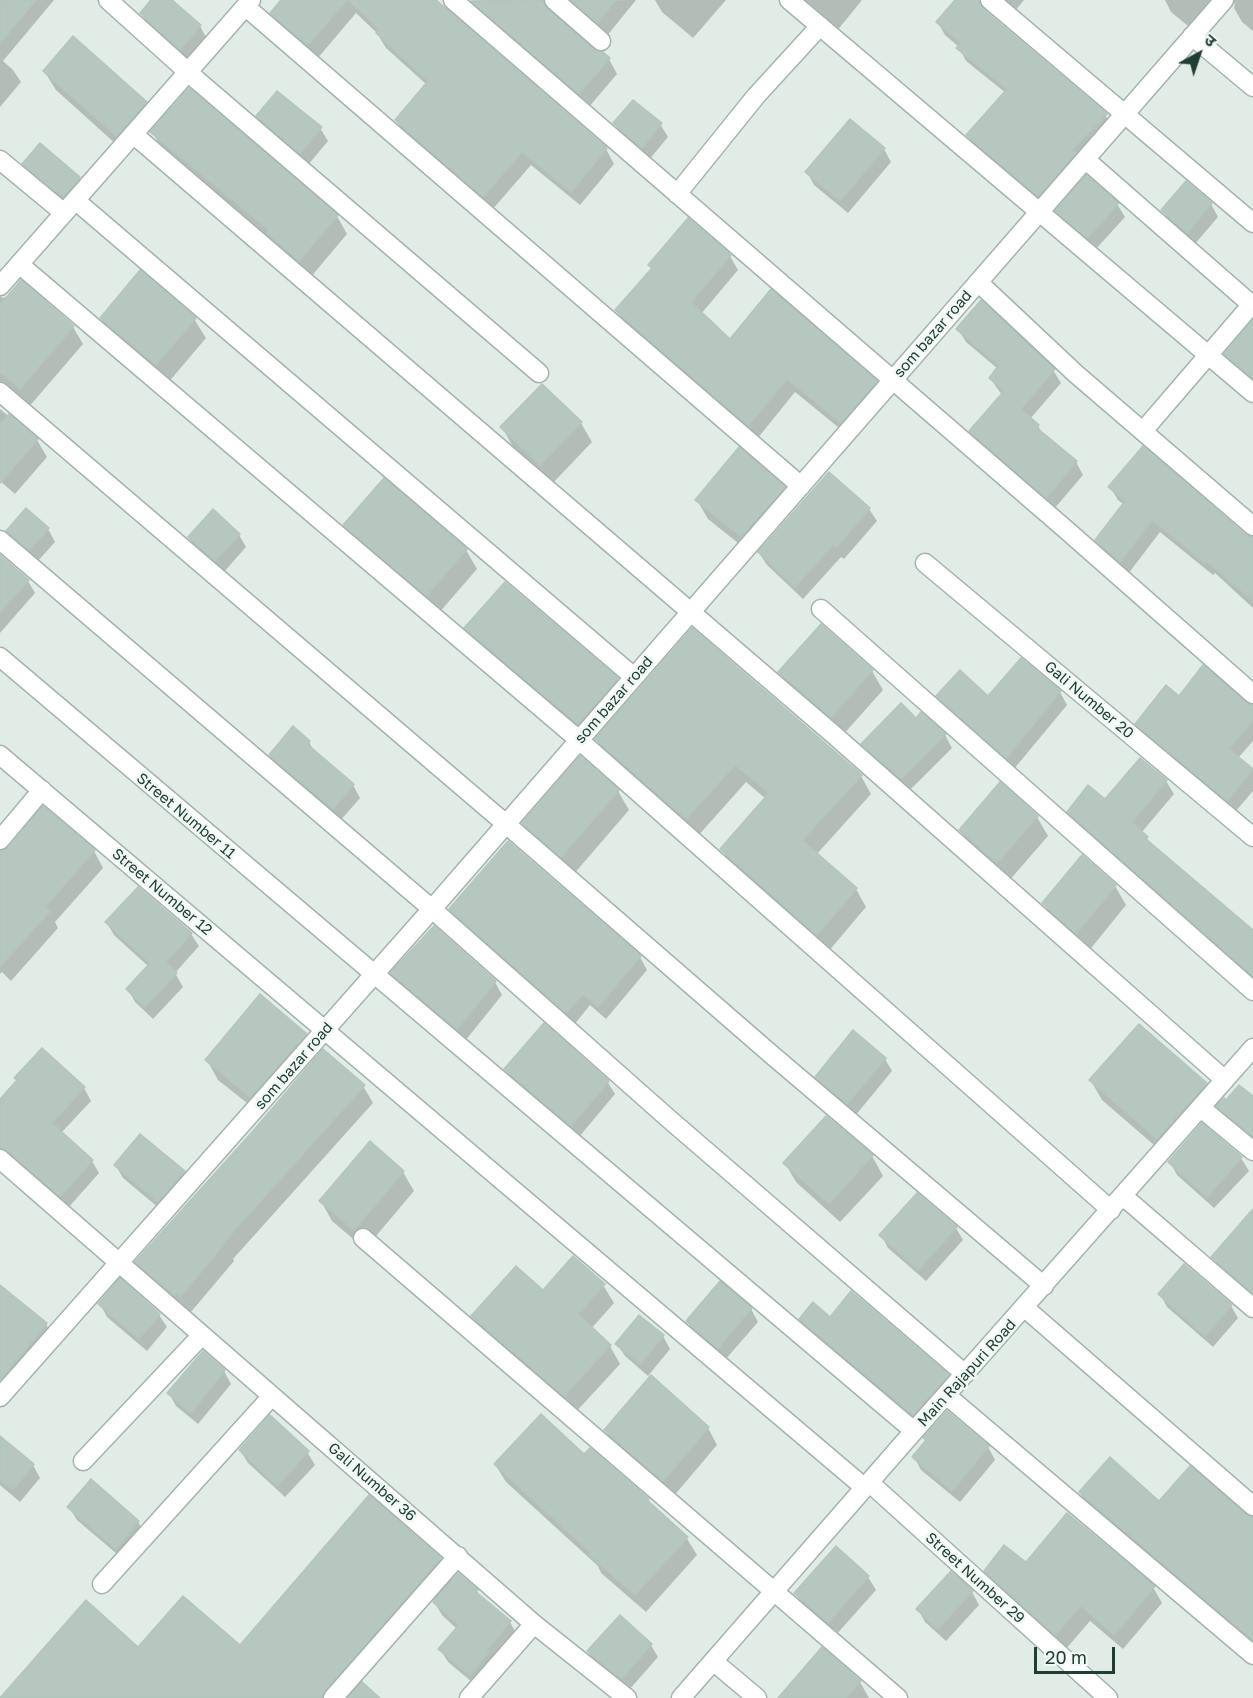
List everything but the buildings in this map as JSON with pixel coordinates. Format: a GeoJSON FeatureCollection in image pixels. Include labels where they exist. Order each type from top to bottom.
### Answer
{"type":"FeatureCollection","features":[{"type":"Feature","properties":{"kind":"street"},"geometry":{"type":"LineString","coordinates":[[108,0],[187,71],[539,373]]}},
{"type":"Feature","properties":{"kind":"street"},"geometry":{"type":"LineString","coordinates":[[453,0],[1253,694]]}},
{"type":"Feature","properties":{"kind":"street"},"geometry":{"type":"LineString","coordinates":[[554,0],[601,41]]}},
{"type":"Feature","properties":{"kind":"street"},"geometry":{"type":"LineString","coordinates":[[789,0],[1253,393]]}},
{"type":"Feature","properties":{"kind":"street"},"geometry":{"type":"LineString","coordinates":[[990,0],[1253,223]]}},
{"type":"Feature","properties":{"kind":"street","name":"som bazar road"},"geometry":{"type":"LineString","coordinates":[[2,1391],[119,1263],[432,909],[1224,0]]}},
{"type":"Feature","properties":{"kind":"street"},"geometry":{"type":"LineString","coordinates":[[0,286],[248,3],[801,486]]}},
{"type":"Feature","properties":{"kind":"street"},"geometry":{"type":"LineString","coordinates":[[677,194],[756,96],[820,26]]}},
{"type":"Feature","properties":{"kind":"street"},"geometry":{"type":"LineString","coordinates":[[1192,36],[1253,87]]}},
{"type":"Feature","properties":{"kind":"street"},"geometry":{"type":"LineString","coordinates":[[133,134],[833,734],[1225,1080]]}},
{"type":"Feature","properties":{"kind":"street"},"geometry":{"type":"LineString","coordinates":[[0,160],[69,206],[634,678]]}},
{"type":"Feature","properties":{"kind":"street"},"geometry":{"type":"LineString","coordinates":[[1086,160],[1252,304],[1143,431]]}},
{"type":"Feature","properties":{"kind":"street"},"geometry":{"type":"LineString","coordinates":[[19,264],[579,740],[1111,1210]]}},
{"type":"Feature","properties":{"kind":"street"},"geometry":{"type":"LineString","coordinates":[[978,282],[1076,374],[1253,526]]}},
{"type":"Feature","properties":{"kind":"street"},"geometry":{"type":"LineString","coordinates":[[0,392],[1044,1286]]}},
{"type":"Feature","properties":{"kind":"street"},"geometry":{"type":"LineString","coordinates":[[0,540],[432,909],[669,1119],[965,1374]]}},
{"type":"Feature","properties":{"kind":"street","name":"Gali Number 20"},"geometry":{"type":"LineString","coordinates":[[925,563],[1253,837]]}},
{"type":"Feature","properties":{"kind":"street"},"geometry":{"type":"LineString","coordinates":[[821,609],[1253,990]]}},
{"type":"Feature","properties":{"kind":"street","name":"Street Number 11"},"geometry":{"type":"LineString","coordinates":[[0,657],[914,1431]]}},
{"type":"Feature","properties":{"kind":"street","name":"Street Number 12"},"geometry":{"type":"LineString","coordinates":[[0,755],[867,1485]]}},
{"type":"Feature","properties":{"kind":"street"},"geometry":{"type":"LineString","coordinates":[[0,840],[42,790]]}},
{"type":"Feature","properties":{"kind":"street","name":"Main Rajapuri Road"},"geometry":{"type":"LineString","coordinates":[[681,1698],[1253,1048]]}},
{"type":"Feature","properties":{"kind":"street"},"geometry":{"type":"LineString","coordinates":[[1201,1108],[1253,1151]]}},
{"type":"Feature","properties":{"kind":"street","name":"Gali Number 36"},"geometry":{"type":"LineString","coordinates":[[0,1159],[534,1624],[627,1698]]}},
{"type":"Feature","properties":{"kind":"street"},"geometry":{"type":"LineString","coordinates":[[1123,1196],[1253,1308]]}},
{"type":"Feature","properties":{"kind":"street"},"geometry":{"type":"LineString","coordinates":[[363,1238],[898,1698]]}},
{"type":"Feature","properties":{"kind":"street"},"geometry":{"type":"LineString","coordinates":[[1025,1308],[1253,1506]]}},
{"type":"Feature","properties":{"kind":"street"},"geometry":{"type":"LineString","coordinates":[[83,1461],[202,1335]]}},
{"type":"Feature","properties":{"kind":"street"},"geometry":{"type":"LineString","coordinates":[[946,1395],[1253,1655]]}},
{"type":"Feature","properties":{"kind":"street"},"geometry":{"type":"LineString","coordinates":[[102,1584],[272,1396]]}},
{"type":"Feature","properties":{"kind":"street","name":"Street Number 29"},"geometry":{"type":"LineString","coordinates":[[867,1485],[1107,1698]]}},
{"type":"Feature","properties":{"kind":"street"},"geometry":{"type":"LineString","coordinates":[[333,1698],[458,1556]]}},
{"type":"Feature","properties":{"kind":"street"},"geometry":{"type":"LineString","coordinates":[[469,1698],[534,1624]]}},
{"type":"Feature","properties":{"kind":"street"},"geometry":{"type":"LineString","coordinates":[[712,1661],[757,1698]]}}]}
